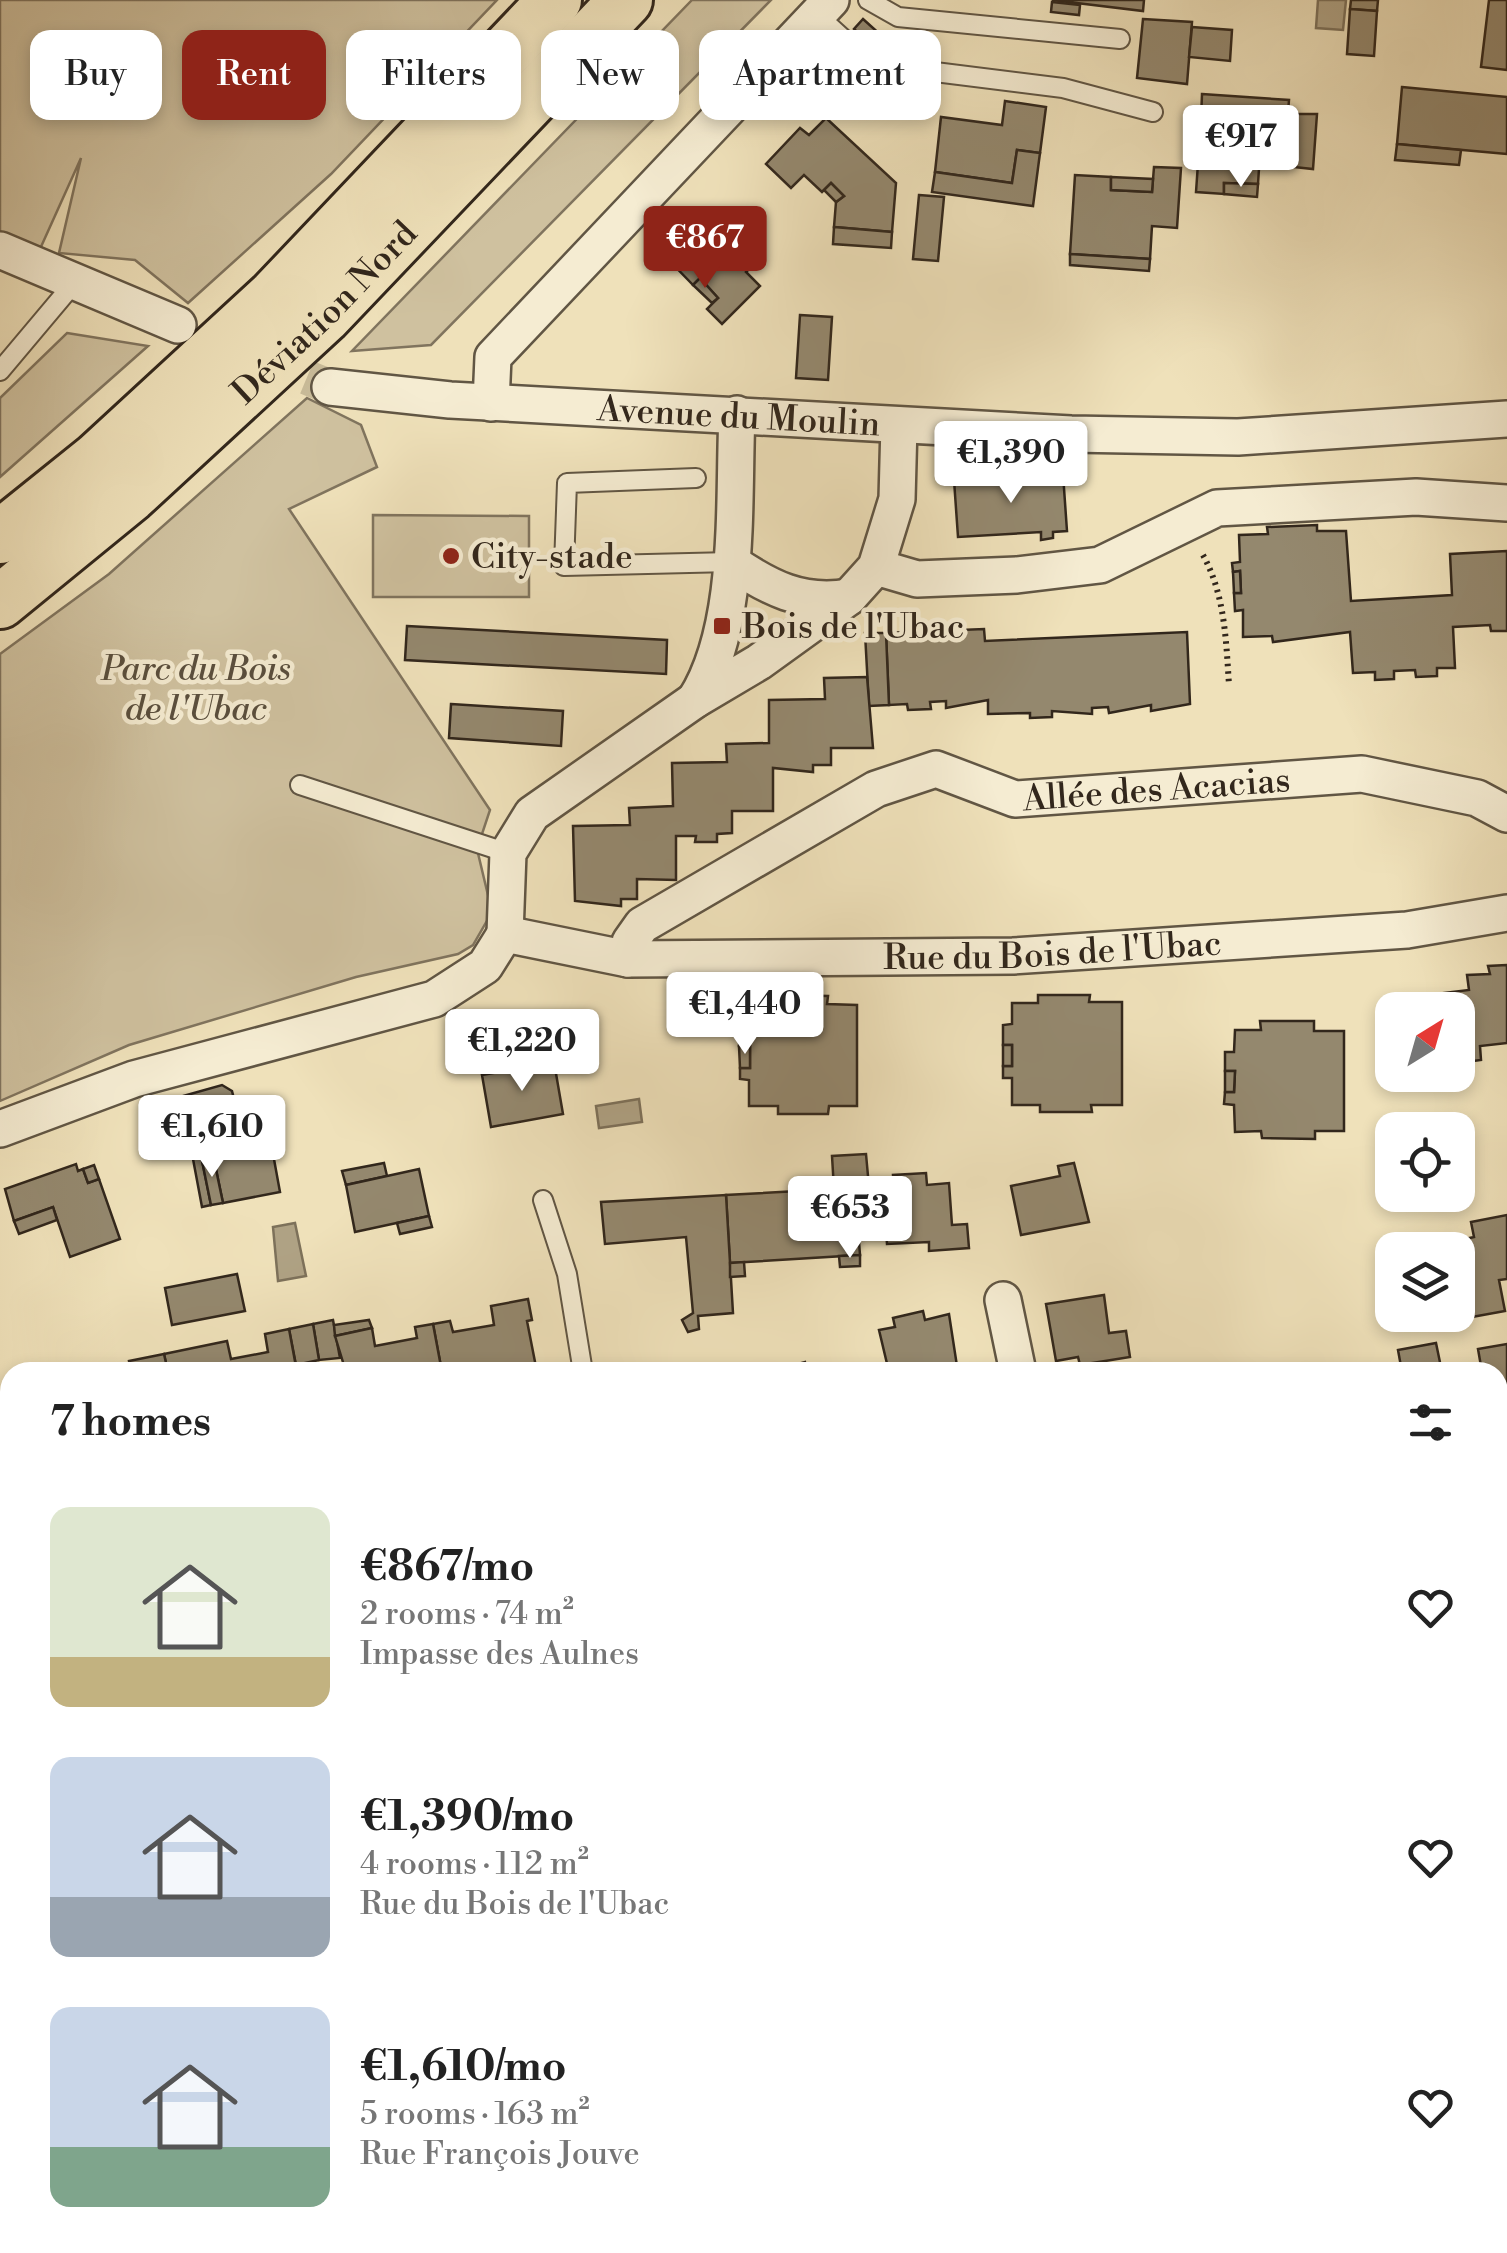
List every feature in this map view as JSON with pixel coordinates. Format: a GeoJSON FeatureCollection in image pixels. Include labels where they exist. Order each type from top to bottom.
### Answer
{"type":"FeatureCollection","features":[{"type":"Feature","properties":{"kind":"main road","name":"Déviation Nord"},"geometry":{"type":"LineString","coordinates":[[0,537],[96,459],[275,295],[555,0]]}},
{"type":"Feature","properties":{"kind":"main road","name":"Déviation Nord"},"geometry":{"type":"LineString","coordinates":[[0,602],[131,495],[324,317],[626,0]]}},
{"type":"Feature","properties":{"kind":"street"},"geometry":{"type":"LineString","coordinates":[[490,402],[493,356],[824,7]]}},
{"type":"Feature","properties":{"kind":"street"},"geometry":{"type":"LineString","coordinates":[[0,250],[178,325]]}},
{"type":"Feature","properties":{"kind":"street","name":"Avenue du Moulin"},"geometry":{"type":"LineString","coordinates":[[330,387],[384,396],[899,426],[1238,437],[1507,419]]}},
{"type":"Feature","properties":{"kind":"street"},"geometry":{"type":"LineString","coordinates":[[695,700],[717,655],[730,562],[737,414]]}},
{"type":"Feature","properties":{"kind":"street"},"geometry":{"type":"LineString","coordinates":[[0,1129],[134,1079],[434,1000],[484,966],[505,934],[508,853],[532,814],[849,598],[876,566],[897,499],[899,426]]}},
{"type":"Feature","properties":{"kind":"street"},"geometry":{"type":"LineString","coordinates":[[876,566],[916,580],[1100,565],[1217,508],[1416,497],[1507,503]]}},
{"type":"Feature","properties":{"kind":"street"},"geometry":{"type":"LineString","coordinates":[[730,562],[792,596],[821,602],[849,598]]}},
{"type":"Feature","properties":{"kind":"street","name":"Allée des Acacias"},"geometry":{"type":"LineString","coordinates":[[628,959],[630,942],[642,925],[876,789],[936,769],[1015,798],[1362,774],[1477,798],[1507,814]]}},
{"type":"Feature","properties":{"kind":"street","name":"Rue du Bois de l'Ubac"},"geometry":{"type":"LineString","coordinates":[[505,934],[628,959],[1013,956],[1407,930],[1507,913]]}},
{"type":"Feature","properties":{"kind":"street"},"geometry":{"type":"LineString","coordinates":[[1003,1300],[1016,1362]]}},
{"type":"Feature","properties":{"kind":"lane"},"geometry":{"type":"LineString","coordinates":[[868,0],[898,17],[1120,39]]}},
{"type":"Feature","properties":{"kind":"lane"},"geometry":{"type":"LineString","coordinates":[[824,7],[871,64],[1063,88],[1153,112]]}},
{"type":"Feature","properties":{"kind":"lane"},"geometry":{"type":"LineString","coordinates":[[0,371],[74,283]]}},
{"type":"Feature","properties":{"kind":"lane"},"geometry":{"type":"LineString","coordinates":[[696,478],[567,483],[564,566],[730,562]]}},
{"type":"Feature","properties":{"kind":"lane"},"geometry":{"type":"LineString","coordinates":[[300,785],[508,853]]}},
{"type":"Feature","properties":{"kind":"lane"},"geometry":{"type":"LineString","coordinates":[[543,1200],[566,1274],[581,1362]]}},
{"type":"Feature","properties":{"kind":"path"},"geometry":{"type":"LineString","coordinates":[[1213,574],[1224,624],[1229,685]]}},
{"type":"Feature","properties":{"kind":"green space"},"geometry":{"type":"Polygon","coordinates":[[[0,0],[497,0],[468,30],[346,30],[346,120],[383,120],[331,174],[188,303],[135,260],[59,253],[81,158],[40,249],[0,237],[0,0]]]}},
{"type":"Feature","properties":{"kind":"green space"},"geometry":{"type":"Polygon","coordinates":[[[692,0],[771,0],[741,30],[699,30],[699,73],[679,93],[679,30],[663,30],[692,0]]]}},
{"type":"Feature","properties":{"kind":"green space"},"geometry":{"type":"Polygon","coordinates":[[[576,120],[653,120],[431,345],[352,351],[576,120]]]}},
{"type":"Feature","properties":{"kind":"green space"},"geometry":{"type":"Polygon","coordinates":[[[67,333],[148,346],[0,477],[0,398],[67,333]]]}},
{"type":"Feature","properties":{"kind":"green space","name":"Parc du Bois de l'Ubac"},"geometry":{"type":"Polygon","coordinates":[[[307,398],[361,425],[377,467],[289,509],[490,810],[477,849],[492,912],[473,945],[458,954],[356,977],[129,1045],[0,1101],[0,654],[109,574],[307,398]]]}},
{"type":"Feature","properties":{"kind":"green space","name":"City-stade"},"geometry":{"type":"Polygon","coordinates":[[[373,515],[529,516],[529,597],[373,597],[373,515]]]}},
{"type":"Feature","properties":{"kind":"shaded area"},"geometry":{"type":"Polygon","coordinates":[[[1318,0],[1346,0],[1343,30],[1316,28],[1318,0]]]}},
{"type":"Feature","properties":{"kind":"shaded area"},"geometry":{"type":"Polygon","coordinates":[[[639,1099],[642,1122],[599,1128],[596,1106],[639,1099]]]}},
{"type":"Feature","properties":{"kind":"shaded area"},"geometry":{"type":"Polygon","coordinates":[[[295,1223],[306,1276],[278,1281],[273,1227],[295,1223]]]}},
{"type":"Feature","properties":{"kind":"building"},"geometry":{"type":"Polygon","coordinates":[[[1052,0],[1144,0],[1143,11],[1052,0]]]}},
{"type":"Feature","properties":{"kind":"building"},"geometry":{"type":"Polygon","coordinates":[[[1351,0],[1378,0],[1377,11],[1350,9],[1351,0]]]}},
{"type":"Feature","properties":{"kind":"building"},"geometry":{"type":"Polygon","coordinates":[[[1489,0],[1507,0],[1507,70],[1481,67],[1489,0]]]}},
{"type":"Feature","properties":{"kind":"building"},"geometry":{"type":"Polygon","coordinates":[[[1052,2],[1080,5],[1079,15],[1051,12],[1052,2]]]}},
{"type":"Feature","properties":{"kind":"building"},"geometry":{"type":"Polygon","coordinates":[[[1350,9],[1377,11],[1374,56],[1347,54],[1350,9]]]}},
{"type":"Feature","properties":{"kind":"building"},"geometry":{"type":"Polygon","coordinates":[[[863,19],[875,30],[855,30],[863,19]]]}},
{"type":"Feature","properties":{"kind":"building"},"geometry":{"type":"Polygon","coordinates":[[[1143,19],[1192,22],[1187,84],[1137,78],[1143,19]]]}},
{"type":"Feature","properties":{"kind":"building"},"geometry":{"type":"Polygon","coordinates":[[[1192,27],[1232,30],[1230,61],[1189,57],[1192,27]]]}},
{"type":"Feature","properties":{"kind":"building"},"geometry":{"type":"Polygon","coordinates":[[[1402,87],[1507,97],[1507,154],[1397,144],[1402,87]]]}},
{"type":"Feature","properties":{"kind":"building"},"geometry":{"type":"Polygon","coordinates":[[[1202,94],[1289,100],[1287,126],[1201,120],[1202,94]]]}},
{"type":"Feature","properties":{"kind":"building"},"geometry":{"type":"Polygon","coordinates":[[[1005,101],[1046,107],[1040,153],[1017,150],[1012,183],[935,172],[941,117],[1002,125],[1005,101]]]}},
{"type":"Feature","properties":{"kind":"building"},"geometry":{"type":"Polygon","coordinates":[[[1288,114],[1317,114],[1313,169],[1284,166],[1285,155],[1260,153],[1258,184],[1224,183],[1224,194],[1196,192],[1201,120],[1287,126],[1288,114]]]}},
{"type":"Feature","properties":{"kind":"building"},"geometry":{"type":"Polygon","coordinates":[[[828,120],[896,183],[892,232],[834,227],[836,202],[844,196],[831,183],[822,192],[804,175],[791,188],[766,164],[800,128],[809,135],[828,120]]]}},
{"type":"Feature","properties":{"kind":"building"},"geometry":{"type":"Polygon","coordinates":[[[1397,144],[1461,150],[1459,165],[1395,160],[1397,144]]]}},
{"type":"Feature","properties":{"kind":"building"},"geometry":{"type":"Polygon","coordinates":[[[1017,150],[1040,153],[1033,206],[932,192],[935,172],[1012,183],[1017,150]]]}},
{"type":"Feature","properties":{"kind":"building"},"geometry":{"type":"Polygon","coordinates":[[[1260,153],[1285,155],[1284,166],[1259,164],[1260,153]]]}},
{"type":"Feature","properties":{"kind":"building"},"geometry":{"type":"Polygon","coordinates":[[[1154,167],[1181,168],[1177,228],[1152,226],[1150,259],[1070,254],[1075,175],[1111,177],[1111,190],[1152,192],[1154,167]]]}},
{"type":"Feature","properties":{"kind":"building"},"geometry":{"type":"Polygon","coordinates":[[[1111,177],[1153,179],[1152,192],[1111,190],[1111,177]]]}},
{"type":"Feature","properties":{"kind":"building"},"geometry":{"type":"Polygon","coordinates":[[[831,183],[844,196],[836,202],[824,190],[831,183]]]}},
{"type":"Feature","properties":{"kind":"building"},"geometry":{"type":"Polygon","coordinates":[[[1224,183],[1258,184],[1257,197],[1224,194],[1224,183]]]}},
{"type":"Feature","properties":{"kind":"building"},"geometry":{"type":"Polygon","coordinates":[[[919,195],[944,197],[938,261],[913,259],[919,195]]]}},
{"type":"Feature","properties":{"kind":"building"},"geometry":{"type":"Polygon","coordinates":[[[709,210],[758,260],[746,272],[760,286],[722,324],[707,309],[718,298],[700,278],[693,285],[664,255],[709,210]]]}},
{"type":"Feature","properties":{"kind":"building"},"geometry":{"type":"Polygon","coordinates":[[[834,227],[892,232],[891,248],[833,244],[834,227]]]}},
{"type":"Feature","properties":{"kind":"building"},"geometry":{"type":"Polygon","coordinates":[[[1070,254],[1150,259],[1149,271],[1070,265],[1070,254]]]}},
{"type":"Feature","properties":{"kind":"building"},"geometry":{"type":"Polygon","coordinates":[[[700,278],[718,298],[712,303],[693,285],[700,278]]]}},
{"type":"Feature","properties":{"kind":"building"},"geometry":{"type":"Polygon","coordinates":[[[800,315],[832,317],[828,380],[796,378],[800,315]]]}},
{"type":"Feature","properties":{"kind":"building"},"geometry":{"type":"Polygon","coordinates":[[[1063,474],[1067,531],[1053,532],[1053,538],[1041,540],[1041,532],[958,537],[954,480],[1063,474]]]}},
{"type":"Feature","properties":{"kind":"building"},"geometry":{"type":"Polygon","coordinates":[[[1317,525],[1317,531],[1346,531],[1351,601],[1452,595],[1450,554],[1507,551],[1507,631],[1491,631],[1490,625],[1453,627],[1455,668],[1437,668],[1437,676],[1416,677],[1415,670],[1394,671],[1394,679],[1375,680],[1375,672],[1353,673],[1350,632],[1273,642],[1272,636],[1243,637],[1243,610],[1235,611],[1234,593],[1241,593],[1240,571],[1233,572],[1232,563],[1240,562],[1239,535],[1268,534],[1267,527],[1317,525]]]}},
{"type":"Feature","properties":{"kind":"building"},"geometry":{"type":"Polygon","coordinates":[[[1240,571],[1241,593],[1234,593],[1233,572],[1240,571]]]}},
{"type":"Feature","properties":{"kind":"building"},"geometry":{"type":"Polygon","coordinates":[[[407,626],[667,640],[666,674],[405,660],[407,626]]]}},
{"type":"Feature","properties":{"kind":"building"},"geometry":{"type":"Polygon","coordinates":[[[984,629],[985,641],[1187,632],[1190,704],[1151,711],[1151,705],[1109,713],[1108,707],[1092,708],[1092,714],[1052,711],[1052,717],[1030,718],[1030,713],[988,714],[988,700],[946,708],[946,701],[930,702],[931,709],[908,710],[907,704],[889,705],[886,633],[984,629]]]}},
{"type":"Feature","properties":{"kind":"building"},"geometry":{"type":"Polygon","coordinates":[[[865,633],[886,633],[889,705],[869,706],[865,633]]]}},
{"type":"Feature","properties":{"kind":"building"},"geometry":{"type":"Polygon","coordinates":[[[867,677],[873,748],[831,748],[831,765],[813,765],[813,772],[773,768],[773,811],[732,811],[732,833],[717,834],[717,842],[695,842],[696,836],[676,836],[676,880],[637,879],[637,899],[621,899],[621,906],[575,901],[573,826],[630,825],[629,808],[673,806],[672,763],[727,762],[726,744],[769,743],[769,700],[825,699],[824,678],[867,677]]]}},
{"type":"Feature","properties":{"kind":"building"},"geometry":{"type":"Polygon","coordinates":[[[451,704],[563,711],[561,746],[449,738],[451,704]]]}},
{"type":"Feature","properties":{"kind":"building"},"geometry":{"type":"Polygon","coordinates":[[[1507,965],[1507,1043],[1480,1046],[1481,1060],[1475,1061],[1475,992],[1452,992],[1469,990],[1467,975],[1490,974],[1488,966],[1507,965]]]}},
{"type":"Feature","properties":{"kind":"building"},"geometry":{"type":"Polygon","coordinates":[[[778,995],[828,996],[827,1004],[857,1005],[857,1106],[829,1106],[828,1114],[778,1114],[778,1106],[749,1106],[749,1080],[740,1079],[740,1068],[750,1068],[750,1046],[739,1046],[740,1027],[749,1028],[749,1005],[778,1005],[778,995]]]}},
{"type":"Feature","properties":{"kind":"building"},"geometry":{"type":"Polygon","coordinates":[[[1038,995],[1090,995],[1089,1002],[1122,1002],[1122,1105],[1091,1105],[1092,1112],[1040,1112],[1040,1105],[1012,1105],[1012,1078],[1003,1078],[1003,1066],[1012,1066],[1012,1045],[1003,1045],[1003,1025],[1012,1024],[1012,1003],[1038,1003],[1038,995]]]}},
{"type":"Feature","properties":{"kind":"building"},"geometry":{"type":"Polygon","coordinates":[[[1260,1021],[1314,1021],[1314,1031],[1344,1031],[1344,1131],[1315,1131],[1315,1139],[1262,1138],[1261,1131],[1235,1132],[1234,1105],[1224,1104],[1225,1092],[1234,1092],[1235,1071],[1225,1071],[1225,1052],[1234,1052],[1235,1030],[1261,1030],[1260,1021]]]}},
{"type":"Feature","properties":{"kind":"building"},"geometry":{"type":"Polygon","coordinates":[[[1003,1045],[1012,1045],[1012,1066],[1003,1066],[1003,1045]]]}},
{"type":"Feature","properties":{"kind":"building"},"geometry":{"type":"Polygon","coordinates":[[[739,1046],[750,1046],[750,1068],[740,1068],[739,1046]]]}},
{"type":"Feature","properties":{"kind":"building"},"geometry":{"type":"Polygon","coordinates":[[[554,1062],[563,1114],[491,1127],[482,1075],[554,1062]]]}},
{"type":"Feature","properties":{"kind":"building"},"geometry":{"type":"Polygon","coordinates":[[[1225,1071],[1235,1071],[1234,1092],[1225,1092],[1225,1071]]]}},
{"type":"Feature","properties":{"kind":"building"},"geometry":{"type":"Polygon","coordinates":[[[222,1085],[232,1091],[238,1115],[265,1110],[280,1192],[223,1203],[213,1155],[201,1156],[195,1125],[160,1131],[155,1104],[222,1085]]]}},
{"type":"Feature","properties":{"kind":"building"},"geometry":{"type":"Polygon","coordinates":[[[195,1125],[211,1205],[202,1207],[187,1127],[195,1125]]]}},
{"type":"Feature","properties":{"kind":"building"},"geometry":{"type":"Polygon","coordinates":[[[866,1154],[869,1187],[855,1188],[860,1255],[730,1263],[726,1195],[834,1189],[832,1156],[866,1154]]]}},
{"type":"Feature","properties":{"kind":"building"},"geometry":{"type":"Polygon","coordinates":[[[213,1155],[223,1203],[211,1205],[201,1156],[213,1155]]]}},
{"type":"Feature","properties":{"kind":"building"},"geometry":{"type":"Polygon","coordinates":[[[384,1163],[387,1176],[346,1185],[342,1171],[384,1163]]]}},
{"type":"Feature","properties":{"kind":"building"},"geometry":{"type":"Polygon","coordinates":[[[1074,1163],[1089,1222],[1021,1235],[1011,1186],[1060,1176],[1058,1166],[1074,1163]]]}},
{"type":"Feature","properties":{"kind":"building"},"geometry":{"type":"Polygon","coordinates":[[[76,1164],[78,1171],[83,1169],[88,1183],[99,1179],[120,1239],[70,1257],[53,1207],[14,1221],[5,1189],[76,1164]]]}},
{"type":"Feature","properties":{"kind":"building"},"geometry":{"type":"Polygon","coordinates":[[[94,1165],[99,1179],[88,1183],[83,1169],[94,1165]]]}},
{"type":"Feature","properties":{"kind":"building"},"geometry":{"type":"Polygon","coordinates":[[[419,1169],[429,1216],[355,1232],[346,1185],[419,1169]]]}},
{"type":"Feature","properties":{"kind":"building"},"geometry":{"type":"Polygon","coordinates":[[[926,1173],[927,1185],[949,1183],[952,1225],[967,1224],[969,1248],[929,1251],[929,1242],[887,1244],[885,1216],[896,1215],[893,1175],[926,1173]]]}},
{"type":"Feature","properties":{"kind":"building"},"geometry":{"type":"Polygon","coordinates":[[[726,1195],[733,1313],[698,1316],[699,1329],[688,1332],[682,1320],[693,1313],[686,1237],[605,1244],[601,1202],[726,1195]]]}},
{"type":"Feature","properties":{"kind":"building"},"geometry":{"type":"Polygon","coordinates":[[[53,1207],[57,1220],[19,1234],[14,1221],[53,1207]]]}},
{"type":"Feature","properties":{"kind":"building"},"geometry":{"type":"Polygon","coordinates":[[[1507,1215],[1507,1279],[1499,1280],[1505,1311],[1475,1316],[1475,1232],[1471,1222],[1507,1215]]]}},
{"type":"Feature","properties":{"kind":"building"},"geometry":{"type":"Polygon","coordinates":[[[429,1216],[432,1227],[400,1234],[397,1223],[429,1216]]]}},
{"type":"Feature","properties":{"kind":"building"},"geometry":{"type":"Polygon","coordinates":[[[860,1255],[860,1266],[840,1267],[839,1256],[860,1255]]]}},
{"type":"Feature","properties":{"kind":"building"},"geometry":{"type":"Polygon","coordinates":[[[744,1262],[745,1276],[730,1277],[730,1263],[744,1262]]]}},
{"type":"Feature","properties":{"kind":"building"},"geometry":{"type":"Polygon","coordinates":[[[237,1274],[245,1311],[172,1325],[165,1288],[237,1274]]]}},
{"type":"Feature","properties":{"kind":"building"},"geometry":{"type":"Polygon","coordinates":[[[1104,1295],[1109,1333],[1126,1331],[1130,1357],[1099,1362],[1079,1362],[1078,1357],[1056,1361],[1046,1304],[1104,1295]]]}},
{"type":"Feature","properties":{"kind":"building"},"geometry":{"type":"Polygon","coordinates":[[[528,1299],[532,1320],[527,1321],[535,1362],[440,1362],[433,1324],[450,1321],[453,1332],[494,1325],[491,1306],[528,1299]]]}},
{"type":"Feature","properties":{"kind":"building"},"geometry":{"type":"Polygon","coordinates":[[[923,1311],[925,1320],[949,1314],[956,1362],[887,1362],[879,1330],[895,1327],[893,1318],[923,1311]]]}},
{"type":"Feature","properties":{"kind":"building"},"geometry":{"type":"Polygon","coordinates":[[[333,1320],[340,1358],[319,1360],[313,1324],[333,1320]]]}},
{"type":"Feature","properties":{"kind":"building"},"geometry":{"type":"Polygon","coordinates":[[[369,1320],[372,1328],[335,1336],[334,1325],[369,1320]]]}},
{"type":"Feature","properties":{"kind":"building"},"geometry":{"type":"Polygon","coordinates":[[[313,1324],[319,1360],[295,1362],[289,1329],[313,1324]]]}},
{"type":"Feature","properties":{"kind":"building"},"geometry":{"type":"Polygon","coordinates":[[[433,1324],[440,1362],[343,1362],[335,1336],[372,1328],[375,1346],[417,1338],[415,1327],[433,1324]]]}},
{"type":"Feature","properties":{"kind":"building"},"geometry":{"type":"Polygon","coordinates":[[[289,1329],[295,1362],[166,1362],[164,1354],[227,1341],[231,1359],[268,1352],[265,1334],[289,1329]]]}},
{"type":"Feature","properties":{"kind":"building"},"geometry":{"type":"Polygon","coordinates":[[[1436,1343],[1440,1362],[1400,1362],[1398,1350],[1436,1343]]]}},
{"type":"Feature","properties":{"kind":"building"},"geometry":{"type":"Polygon","coordinates":[[[1507,1344],[1507,1362],[1480,1362],[1478,1349],[1507,1344]]]}},
{"type":"Feature","properties":{"kind":"building"},"geometry":{"type":"Polygon","coordinates":[[[164,1354],[166,1362],[129,1362],[164,1354]]]}},
{"type":"Feature","properties":{"kind":"tunnel"},"geometry":{"type":"LineString","coordinates":[[258,357],[330,387]]}},
{"type":"Feature","properties":{"kind":"place","name":"City-stade"},"geometry":{"type":"Point","coordinates":[451,556]}},
{"type":"Feature","properties":{"kind":"place","name":"Bois de l'Ubac"},"geometry":{"type":"Point","coordinates":[722,626]}}]}
